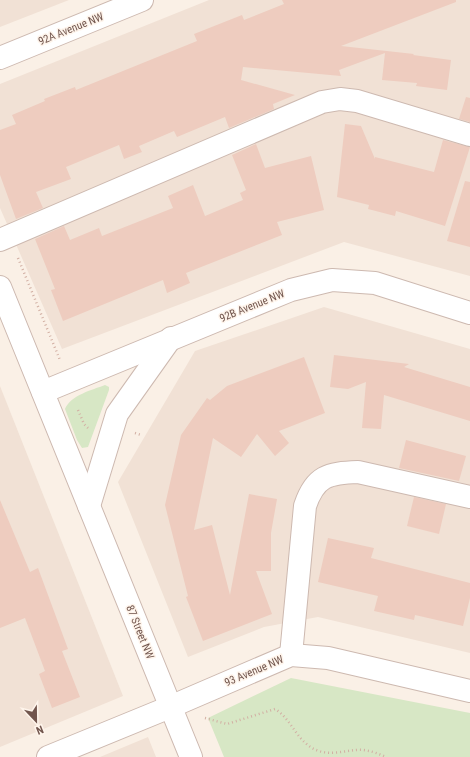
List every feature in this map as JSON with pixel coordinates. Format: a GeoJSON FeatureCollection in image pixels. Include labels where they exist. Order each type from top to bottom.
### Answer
{"type":"FeatureCollection","features":[{"type":"Feature","properties":{"kind":"street","name":"92A Avenue NW"},"geometry":{"type":"LineString","coordinates":[[0,58],[142,0]]}},
{"type":"Feature","properties":{"kind":"street"},"geometry":{"type":"LineString","coordinates":[[1,239],[322,102],[340,99],[357,101],[470,136]]}},
{"type":"Feature","properties":{"kind":"street","name":"92B Avenue NW"},"geometry":{"type":"LineString","coordinates":[[43,392],[291,290],[332,280],[374,283],[470,312]]}},
{"type":"Feature","properties":{"kind":"street","name":"87 Street NW"},"geometry":{"type":"LineString","coordinates":[[0,287],[191,757]]}},
{"type":"Feature","properties":{"kind":"street"},"geometry":{"type":"LineString","coordinates":[[89,506],[117,414],[172,338]]}},
{"type":"Feature","properties":{"kind":"street"},"geometry":{"type":"LineString","coordinates":[[291,655],[305,506],[310,490],[324,478],[340,473],[358,472],[470,497]]}},
{"type":"Feature","properties":{"kind":"street","name":"93 Avenue NW"},"geometry":{"type":"LineString","coordinates":[[48,757],[291,655],[328,658],[470,690]]}},
{"type":"Feature","properties":{"kind":"path"},"geometry":{"type":"LineString","coordinates":[[1,239],[12,243],[84,424],[89,429],[111,434],[130,431],[141,435]]}},
{"type":"Feature","properties":{"kind":"path"},"geometry":{"type":"LineString","coordinates":[[204,718],[226,724],[267,710],[275,709],[281,713],[300,739],[320,752],[369,750],[386,757]]}},
{"type":"Feature","properties":{"kind":"shaded area"},"geometry":{"type":"Polygon","coordinates":[[[0,0],[69,0],[0,27],[0,0]]]}},
{"type":"Feature","properties":{"kind":"shaded area"},"geometry":{"type":"Polygon","coordinates":[[[209,0],[470,0],[470,276],[344,242],[62,349],[0,208],[0,84],[209,0]]]}},
{"type":"Feature","properties":{"kind":"shaded area"},"geometry":{"type":"Polygon","coordinates":[[[324,307],[470,349],[470,653],[318,617],[264,627],[188,657],[118,482],[195,351],[324,307]]]}},
{"type":"Feature","properties":{"kind":"shaded area"},"geometry":{"type":"Polygon","coordinates":[[[0,386],[123,696],[0,747],[0,386]]]}},
{"type":"Feature","properties":{"kind":"shaded area"},"geometry":{"type":"Polygon","coordinates":[[[148,737],[156,757],[100,757],[148,737]]]}},
{"type":"Feature","properties":{"kind":"green space"},"geometry":{"type":"Polygon","coordinates":[[[105,385],[109,387],[109,390],[88,447],[82,448],[77,440],[65,409],[72,400],[77,397],[105,385]]]}},
{"type":"Feature","properties":{"kind":"green space"},"geometry":{"type":"Polygon","coordinates":[[[291,678],[470,713],[470,757],[224,757],[208,718],[291,678]]]}},
{"type":"Feature","properties":{"kind":"building"},"geometry":{"type":"Polygon","coordinates":[[[282,0],[456,0],[456,2],[341,46],[414,54],[413,55],[451,60],[447,90],[416,86],[417,83],[382,80],[385,53],[339,70],[341,76],[243,67],[241,80],[295,95],[273,104],[274,109],[229,128],[225,117],[177,137],[174,131],[139,146],[142,152],[124,159],[119,145],[66,167],[71,179],[36,192],[43,208],[16,219],[0,175],[0,130],[16,124],[12,115],[45,101],[44,99],[75,87],[76,90],[197,41],[194,34],[242,15],[244,20],[284,4],[282,0]]]}},
{"type":"Feature","properties":{"kind":"building"},"geometry":{"type":"Polygon","coordinates":[[[466,97],[470,98],[470,122],[459,119],[466,97]]]}},
{"type":"Feature","properties":{"kind":"building"},"geometry":{"type":"Polygon","coordinates":[[[345,124],[361,126],[375,159],[375,157],[434,172],[443,140],[470,147],[445,226],[396,211],[395,216],[368,209],[369,205],[337,197],[345,124]]]}},
{"type":"Feature","properties":{"kind":"building"},"geometry":{"type":"Polygon","coordinates":[[[256,144],[265,168],[311,156],[324,210],[277,222],[282,235],[186,273],[190,283],[167,293],[163,280],[63,321],[51,290],[55,289],[35,239],[64,226],[70,240],[99,228],[102,236],[173,208],[168,196],[193,185],[205,216],[243,200],[240,193],[246,190],[232,155],[256,144]]]}},
{"type":"Feature","properties":{"kind":"building"},"geometry":{"type":"Polygon","coordinates":[[[465,181],[470,182],[470,247],[447,241],[465,181]]]}},
{"type":"Feature","properties":{"kind":"building"},"geometry":{"type":"Polygon","coordinates":[[[334,355],[409,364],[404,367],[470,387],[470,421],[384,395],[381,429],[362,428],[366,382],[348,389],[330,387],[334,355]]]}},
{"type":"Feature","properties":{"kind":"building"},"geometry":{"type":"Polygon","coordinates":[[[304,357],[325,413],[279,431],[289,443],[275,456],[257,434],[241,457],[213,438],[194,530],[212,525],[230,595],[249,494],[277,499],[271,533],[271,571],[256,571],[272,614],[203,641],[186,597],[188,596],[165,505],[181,435],[207,398],[210,400],[227,386],[304,357]]]}},
{"type":"Feature","properties":{"kind":"building"},"geometry":{"type":"Polygon","coordinates":[[[406,440],[466,456],[459,481],[399,468],[406,440]]]}},
{"type":"Feature","properties":{"kind":"building"},"geometry":{"type":"Polygon","coordinates":[[[414,497],[446,504],[439,534],[407,526],[414,497]]]}},
{"type":"Feature","properties":{"kind":"building"},"geometry":{"type":"Polygon","coordinates":[[[0,500],[30,572],[38,568],[68,649],[62,651],[80,697],[52,708],[39,674],[45,671],[25,618],[0,628],[0,500]]]}},
{"type":"Feature","properties":{"kind":"building"},"geometry":{"type":"Polygon","coordinates":[[[328,538],[374,548],[371,558],[470,583],[470,598],[463,626],[415,615],[414,620],[374,611],[378,596],[318,582],[328,538]]]}}]}
